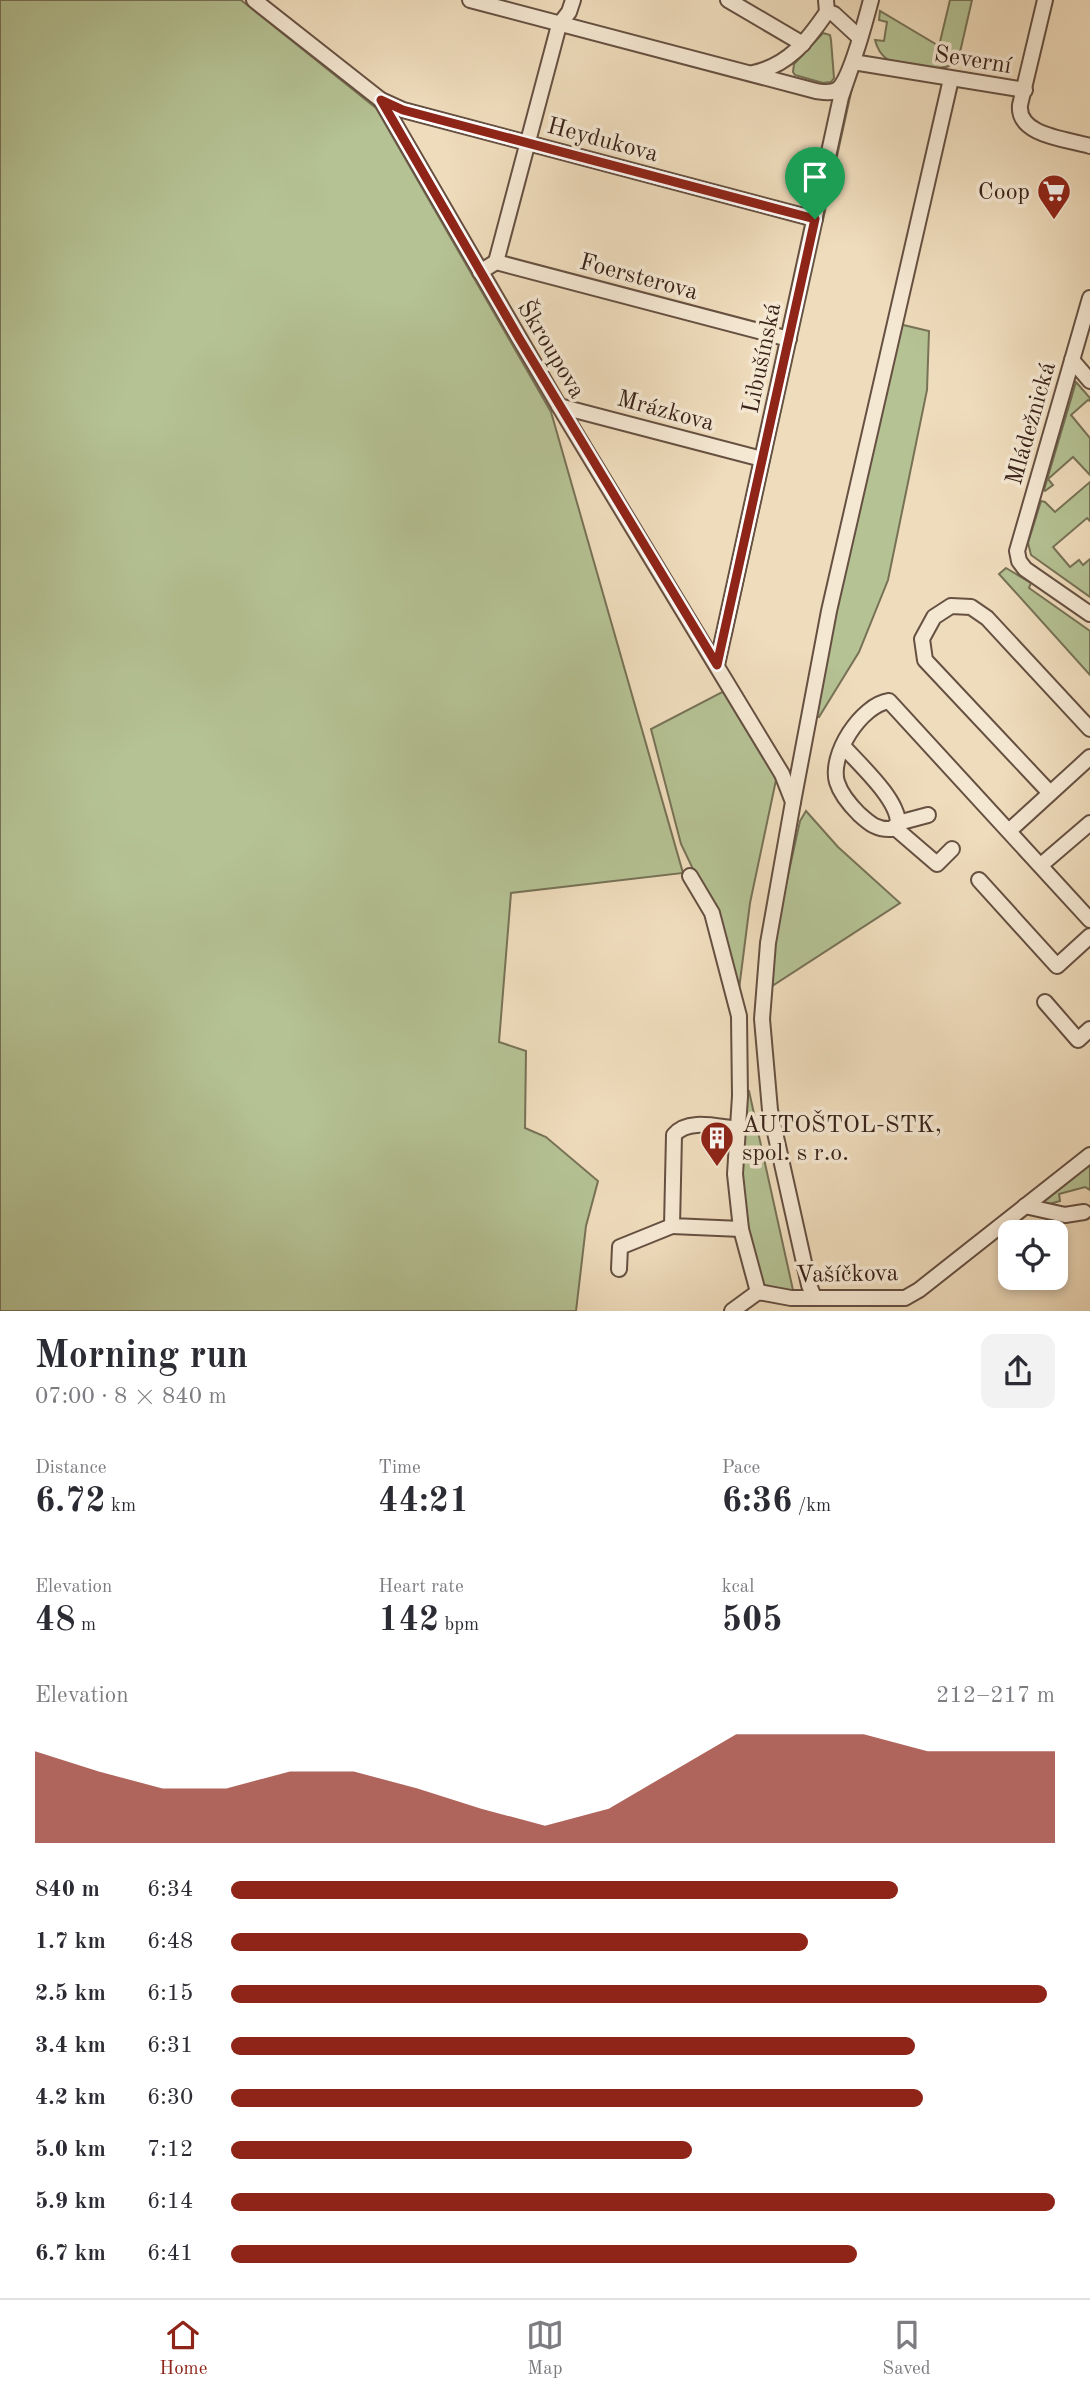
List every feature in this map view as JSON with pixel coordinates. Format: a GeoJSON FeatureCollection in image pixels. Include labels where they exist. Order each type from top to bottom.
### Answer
{"type":"FeatureCollection","features":[{"type":"Feature","properties":{"kind":"street","name":"Škroupova"},"geometry":{"type":"LineString","coordinates":[[254,0],[381,100],[559,406],[772,756],[793,802]]}},
{"type":"Feature","properties":{"kind":"street"},"geometry":{"type":"LineString","coordinates":[[470,0],[830,92],[838,89],[853,62]]}},
{"type":"Feature","properties":{"kind":"street"},"geometry":{"type":"LineString","coordinates":[[480,272],[496,262],[559,24],[569,12],[573,0]]}},
{"type":"Feature","properties":{"kind":"street"},"geometry":{"type":"LineString","coordinates":[[728,0],[803,44]]}},
{"type":"Feature","properties":{"kind":"street","name":"Libušínská"},"geometry":{"type":"LineString","coordinates":[[717,665],[839,108],[853,62],[856,33],[871,0]]}},
{"type":"Feature","properties":{"kind":"street"},"geometry":{"type":"LineString","coordinates":[[1025,90],[1045,0]]}},
{"type":"Feature","properties":{"kind":"street"},"geometry":{"type":"LineString","coordinates":[[782,81],[779,77],[781,70],[803,44],[827,4],[834,14],[856,33]]}},
{"type":"Feature","properties":{"kind":"street"},"geometry":{"type":"LineString","coordinates":[[752,73],[772,68],[789,58]]}},
{"type":"Feature","properties":{"kind":"street","name":"Severní"},"geometry":{"type":"LineString","coordinates":[[853,62],[1025,90],[1020,109],[1027,126],[1090,146]]}},
{"type":"Feature","properties":{"kind":"street"},"geometry":{"type":"LineString","coordinates":[[814,1297],[770,1110],[762,1019],[768,943],[829,611],[951,79]]}},
{"type":"Feature","properties":{"kind":"street"},"geometry":{"type":"LineString","coordinates":[[830,92],[839,108]]}},
{"type":"Feature","properties":{"kind":"street","name":"Heydukova"},"geometry":{"type":"LineString","coordinates":[[381,100],[403,110],[815,219]]}},
{"type":"Feature","properties":{"kind":"street","name":"Foersterova"},"geometry":{"type":"LineString","coordinates":[[496,262],[789,339]]}},
{"type":"Feature","properties":{"kind":"street","name":"Mládežnická"},"geometry":{"type":"LineString","coordinates":[[1090,298],[1017,551],[1019,561],[1025,569],[1090,614]]}},
{"type":"Feature","properties":{"kind":"street"},"geometry":{"type":"LineString","coordinates":[[1072,360],[1090,381]]}},
{"type":"Feature","properties":{"kind":"street","name":"Mrázkova"},"geometry":{"type":"LineString","coordinates":[[559,406],[762,459]]}},
{"type":"Feature","properties":{"kind":"street"},"geometry":{"type":"LineString","coordinates":[[1050,793],[925,660],[922,639],[934,617],[951,606],[971,607],[987,618],[1090,729]]}},
{"type":"Feature","properties":{"kind":"street"},"geometry":{"type":"LineString","coordinates":[[928,815],[880,830],[867,822],[841,792],[836,780],[836,766],[848,734],[879,702],[889,701],[1090,920]]}},
{"type":"Feature","properties":{"kind":"street"},"geometry":{"type":"LineString","coordinates":[[843,746],[887,796],[898,816],[896,825]]}},
{"type":"Feature","properties":{"kind":"street"},"geometry":{"type":"LineString","coordinates":[[1010,830],[1090,757]]}},
{"type":"Feature","properties":{"kind":"street"},"geometry":{"type":"LineString","coordinates":[[1041,865],[1090,822]]}},
{"type":"Feature","properties":{"kind":"street"},"geometry":{"type":"LineString","coordinates":[[896,825],[937,864],[952,849]]}},
{"type":"Feature","properties":{"kind":"street"},"geometry":{"type":"LineString","coordinates":[[690,876],[712,913],[738,1016],[740,1096],[735,1174],[741,1229],[758,1292],[732,1311]]}},
{"type":"Feature","properties":{"kind":"street"},"geometry":{"type":"LineString","coordinates":[[979,880],[1057,966],[1090,936]]}},
{"type":"Feature","properties":{"kind":"street"},"geometry":{"type":"LineString","coordinates":[[1045,1002],[1078,1040],[1090,1029]]}},
{"type":"Feature","properties":{"kind":"street"},"geometry":{"type":"LineString","coordinates":[[672,1226],[674,1135],[680,1127],[690,1125],[737,1129]]}},
{"type":"Feature","properties":{"kind":"street","name":"Vašíčkova"},"geometry":{"type":"LineString","coordinates":[[758,1292],[791,1305],[814,1297],[905,1298],[919,1290],[1090,1155]]}},
{"type":"Feature","properties":{"kind":"street"},"geometry":{"type":"LineString","coordinates":[[1025,1206],[1065,1215],[1084,1212]]}},
{"type":"Feature","properties":{"kind":"street"},"geometry":{"type":"LineString","coordinates":[[619,1269],[620,1247],[672,1226],[741,1229]]}},
{"type":"Feature","properties":{"kind":"green space"},"geometry":{"type":"Polygon","coordinates":[[[0,0],[241,0],[376,108],[551,412],[683,873],[511,893],[499,1042],[526,1051],[525,1128],[546,1137],[598,1181],[586,1226],[576,1311],[0,1311],[0,0]]]}},
{"type":"Feature","properties":{"kind":"green space"},"geometry":{"type":"Polygon","coordinates":[[[950,0],[972,0],[958,61],[944,67],[912,67],[893,62],[881,53],[875,40],[884,41],[887,22],[879,20],[880,11],[939,46],[950,0]]]}},
{"type":"Feature","properties":{"kind":"green space"},"geometry":{"type":"Polygon","coordinates":[[[823,33],[830,35],[834,78],[831,82],[823,83],[795,75],[794,64],[823,33]]]}},
{"type":"Feature","properties":{"kind":"green space"},"geometry":{"type":"Polygon","coordinates":[[[852,88],[731,638],[728,638],[849,89],[852,88]]]}},
{"type":"Feature","properties":{"kind":"green space"},"geometry":{"type":"Polygon","coordinates":[[[899,324],[929,331],[927,390],[888,580],[859,652],[819,717],[813,715],[899,324]]]}},
{"type":"Feature","properties":{"kind":"green space"},"geometry":{"type":"Polygon","coordinates":[[[1076,382],[1090,398],[1090,401],[1071,415],[1090,438],[1090,475],[1073,457],[1048,479],[1053,485],[1045,491],[1044,490],[1076,382]]]}},
{"type":"Feature","properties":{"kind":"green space"},"geometry":{"type":"Polygon","coordinates":[[[1090,482],[1090,521],[1087,518],[1053,547],[1070,567],[1079,560],[1083,565],[1090,559],[1090,597],[1031,555],[1028,543],[1041,501],[1055,512],[1090,482]]]}},
{"type":"Feature","properties":{"kind":"green space"},"geometry":{"type":"Polygon","coordinates":[[[1006,568],[1031,583],[1029,588],[1090,631],[1090,675],[999,574],[1006,568]]]}},
{"type":"Feature","properties":{"kind":"green space"},"geometry":{"type":"Polygon","coordinates":[[[728,689],[765,753],[776,780],[750,903],[738,997],[714,903],[681,844],[651,729],[728,689]]]}},
{"type":"Feature","properties":{"kind":"green space"},"geometry":{"type":"Polygon","coordinates":[[[806,811],[838,847],[900,903],[769,988],[772,948],[800,821],[806,811]]]}},
{"type":"Feature","properties":{"kind":"green space"},"geometry":{"type":"Polygon","coordinates":[[[745,1091],[749,1091],[793,1290],[771,1289],[760,1280],[743,1219],[740,1173],[745,1091]]]}},
{"type":"Feature","properties":{"kind":"green space"},"geometry":{"type":"Polygon","coordinates":[[[1090,1163],[1090,1190],[1085,1187],[1059,1194],[1060,1201],[1043,1204],[1042,1202],[1090,1163]]]}},
{"type":"Feature","properties":{"kind":"place","name":"Coop"},"geometry":{"type":"Point","coordinates":[1054,221]}},
{"type":"Feature","properties":{"kind":"place","name":"AUTOŠTOL-STK, spol. s r.o."},"geometry":{"type":"Point","coordinates":[717,1168]}},
{"type":"Feature","properties":{"kind":"route"},"geometry":{"type":"LineString","coordinates":[[381,100],[392,107],[815,219],[717,665],[519,338],[381,100]]}}]}
